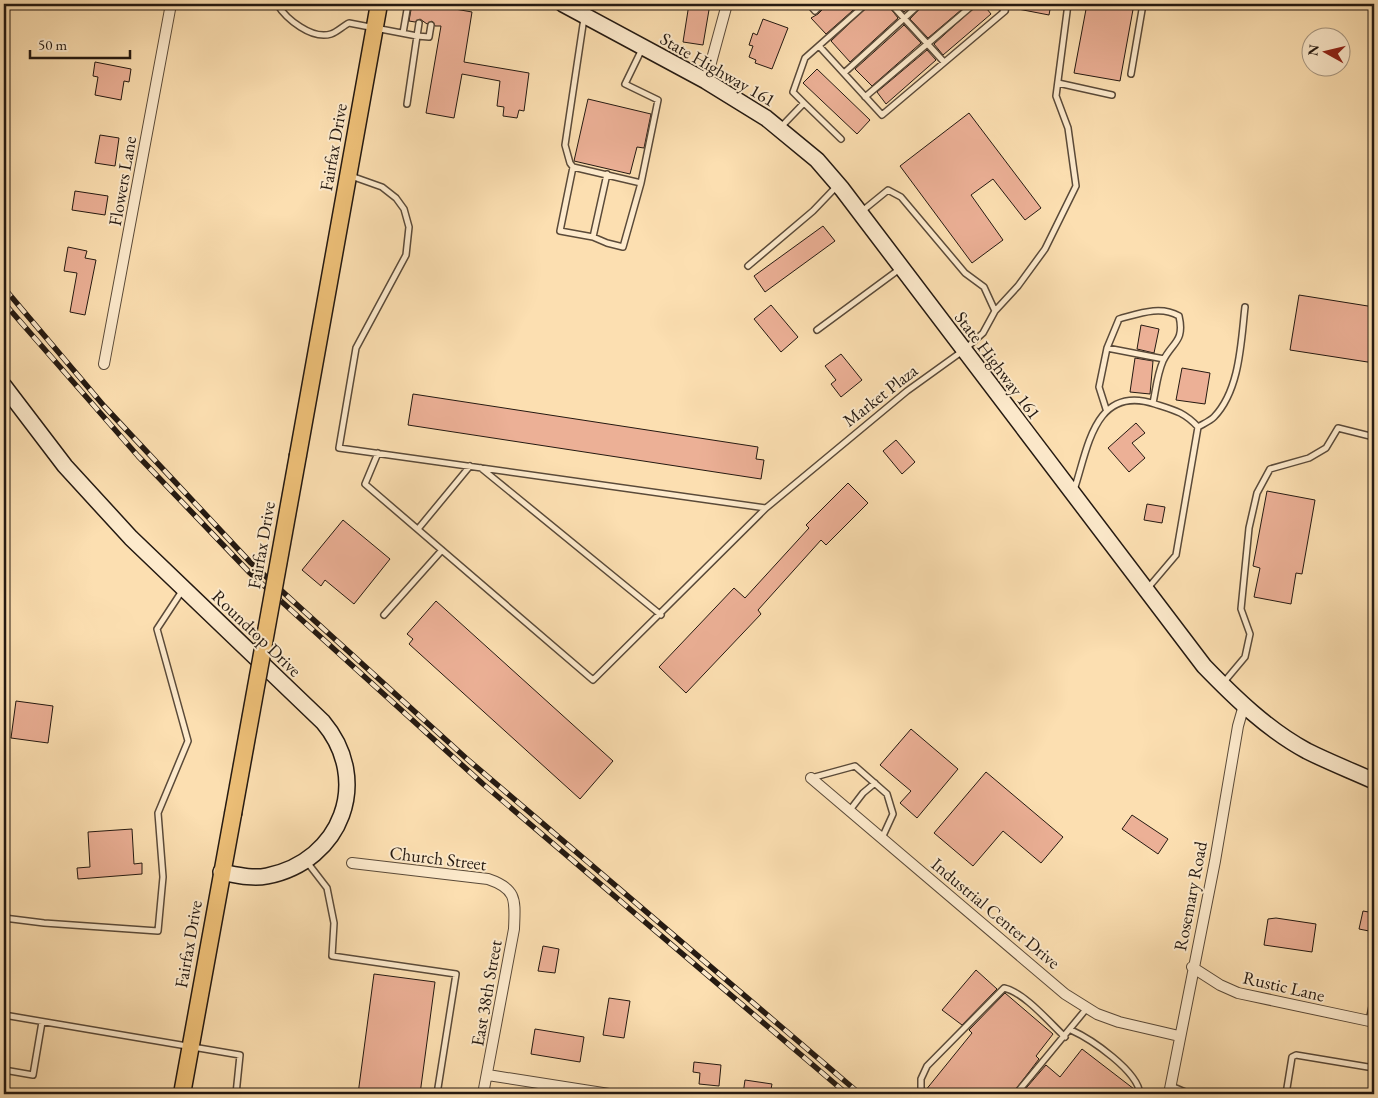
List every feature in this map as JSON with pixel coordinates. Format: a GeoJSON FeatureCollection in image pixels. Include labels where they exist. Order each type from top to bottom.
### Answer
{"type":"FeatureCollection","features":[{"type":"Feature","properties":{"kind":"main road","name":"Fairfax Drive"},"geometry":{"type":"LineString","coordinates":[[182,1094],[379,4]]}},
{"type":"Feature","properties":{"kind":"main road","name":"State Highway 161"},"geometry":{"type":"LineString","coordinates":[[563,4],[706,81],[780,128],[817,160],[838,184],[1184,640],[1222,684],[1262,721],[1306,750],[1374,780]]}},
{"type":"Feature","properties":{"kind":"main road","name":"Roundtop Drive"},"geometry":{"type":"LineString","coordinates":[[4,386],[65,466],[132,538],[323,722],[332,733],[341,752],[346,768],[347,788],[340,819],[326,843],[306,860],[266,876],[254,877],[221,872]]}},
{"type":"Feature","properties":{"kind":"street","name":"Flowers Lane"},"geometry":{"type":"LineString","coordinates":[[104,364],[171,4]]}},
{"type":"Feature","properties":{"kind":"street"},"geometry":{"type":"LineString","coordinates":[[706,81],[727,4]]}},
{"type":"Feature","properties":{"kind":"street","name":"Rosemary Road"},"geometry":{"type":"LineString","coordinates":[[1169,1090],[1192,967],[1215,861],[1238,726],[1244,705]]}},
{"type":"Feature","properties":{"kind":"street","name":"Industrial Center Drive"},"geometry":{"type":"LineString","coordinates":[[811,778],[1065,994],[1087,1008],[1119,1022],[1180,1036]]}},
{"type":"Feature","properties":{"kind":"street","name":"Church Street"},"geometry":{"type":"LineString","coordinates":[[352,862],[488,879],[506,886],[514,898]]}},
{"type":"Feature","properties":{"kind":"street","name":"East 38th Street"},"geometry":{"type":"LineString","coordinates":[[483,1094],[514,929],[514,898]]}},
{"type":"Feature","properties":{"kind":"street","name":"Rustic Lane"},"geometry":{"type":"LineString","coordinates":[[1192,967],[1220,985],[1246,996],[1372,1021]]}},
{"type":"Feature","properties":{"kind":"street"},"geometry":{"type":"LineString","coordinates":[[488,1074],[609,1094]]}},
{"type":"Feature","properties":{"kind":"lane"},"geometry":{"type":"LineString","coordinates":[[277,4],[292,22],[314,32],[330,34],[349,23],[429,37],[431,25]]}},
{"type":"Feature","properties":{"kind":"lane"},"geometry":{"type":"LineString","coordinates":[[403,33],[408,4]]}},
{"type":"Feature","properties":{"kind":"lane"},"geometry":{"type":"LineString","coordinates":[[809,4],[815,11],[822,4]]}},
{"type":"Feature","properties":{"kind":"lane"},"geometry":{"type":"LineString","coordinates":[[841,139],[793,92],[805,58],[866,4]]}},
{"type":"Feature","properties":{"kind":"lane"},"geometry":{"type":"LineString","coordinates":[[891,4],[944,62]]}},
{"type":"Feature","properties":{"kind":"lane"},"geometry":{"type":"LineString","coordinates":[[844,73],[920,4]]}},
{"type":"Feature","properties":{"kind":"lane"},"geometry":{"type":"LineString","coordinates":[[865,96],[974,4]]}},
{"type":"Feature","properties":{"kind":"lane"},"geometry":{"type":"LineString","coordinates":[[998,4],[1005,11]]}},
{"type":"Feature","properties":{"kind":"lane"},"geometry":{"type":"LineString","coordinates":[[819,46],[882,115],[1005,11],[1007,4]]}},
{"type":"Feature","properties":{"kind":"lane","name":"Market Plaza"},"geometry":{"type":"LineString","coordinates":[[442,550],[593,680],[661,615],[766,508],[907,391],[964,350],[983,333],[995,311],[1018,286],[1045,249],[1076,186],[1068,128],[1056,96],[1068,4]]}},
{"type":"Feature","properties":{"kind":"lane"},"geometry":{"type":"LineString","coordinates":[[1131,74],[1144,4]]}},
{"type":"Feature","properties":{"kind":"lane"},"geometry":{"type":"LineString","coordinates":[[584,15],[565,144],[570,163],[573,167],[560,231],[593,237],[607,244],[623,247],[642,183],[658,100],[625,84],[643,47]]}},
{"type":"Feature","properties":{"kind":"lane"},"geometry":{"type":"LineString","coordinates":[[407,104],[419,23]]}},
{"type":"Feature","properties":{"kind":"lane"},"geometry":{"type":"LineString","coordinates":[[1058,83],[1112,95]]}},
{"type":"Feature","properties":{"kind":"lane"},"geometry":{"type":"LineString","coordinates":[[780,128],[804,103]]}},
{"type":"Feature","properties":{"kind":"lane"},"geometry":{"type":"LineString","coordinates":[[573,167],[642,183]]}},
{"type":"Feature","properties":{"kind":"lane"},"geometry":{"type":"LineString","coordinates":[[593,237],[607,174]]}},
{"type":"Feature","properties":{"kind":"lane"},"geometry":{"type":"LineString","coordinates":[[348,175],[382,187],[396,198],[404,209],[409,227],[406,255],[356,348],[339,448],[766,508]]}},
{"type":"Feature","properties":{"kind":"lane"},"geometry":{"type":"LineString","coordinates":[[748,266],[813,211],[838,184]]}},
{"type":"Feature","properties":{"kind":"lane"},"geometry":{"type":"LineString","coordinates":[[860,213],[888,190],[901,197],[966,273],[984,286],[995,311]]}},
{"type":"Feature","properties":{"kind":"lane"},"geometry":{"type":"LineString","coordinates":[[817,330],[902,268]]}},
{"type":"Feature","properties":{"kind":"lane"},"geometry":{"type":"LineString","coordinates":[[1146,590],[1176,555],[1198,427],[1213,418],[1227,400],[1240,349],[1245,307]]}},
{"type":"Feature","properties":{"kind":"lane"},"geometry":{"type":"LineString","coordinates":[[1106,409],[1099,387],[1107,348],[1119,319],[1150,311],[1173,313],[1179,316],[1181,326],[1179,341],[1164,359],[1153,403]]}},
{"type":"Feature","properties":{"kind":"lane"},"geometry":{"type":"LineString","coordinates":[[1107,348],[1164,359]]}},
{"type":"Feature","properties":{"kind":"lane"},"geometry":{"type":"LineString","coordinates":[[1072,493],[1092,431],[1106,409],[1122,402],[1153,403],[1186,414],[1198,427]]}},
{"type":"Feature","properties":{"kind":"lane"},"geometry":{"type":"LineString","coordinates":[[1222,684],[1245,657],[1247,649],[1250,634],[1241,609],[1249,528],[1257,492],[1270,469],[1309,458],[1326,448],[1338,428],[1374,437]]}},
{"type":"Feature","properties":{"kind":"lane"},"geometry":{"type":"LineString","coordinates":[[378,453],[365,484],[442,550],[384,615]]}},
{"type":"Feature","properties":{"kind":"lane"},"geometry":{"type":"LineString","coordinates":[[418,530],[470,466]]}},
{"type":"Feature","properties":{"kind":"lane"},"geometry":{"type":"LineString","coordinates":[[481,468],[661,615]]}},
{"type":"Feature","properties":{"kind":"lane"},"geometry":{"type":"LineString","coordinates":[[4,918],[44,923],[158,931],[163,877],[158,813],[188,741],[157,629],[184,588]]}},
{"type":"Feature","properties":{"kind":"lane"},"geometry":{"type":"LineString","coordinates":[[811,778],[855,766],[887,794],[893,814],[882,838]]}},
{"type":"Feature","properties":{"kind":"lane"},"geometry":{"type":"LineString","coordinates":[[850,810],[875,783]]}},
{"type":"Feature","properties":{"kind":"lane"},"geometry":{"type":"LineString","coordinates":[[306,860],[327,888],[334,923],[332,956],[456,974],[438,1094]]}},
{"type":"Feature","properties":{"kind":"lane"},"geometry":{"type":"LineString","coordinates":[[921,1094],[920,1079],[927,1066],[1004,988],[1020,996],[1065,1037]]}},
{"type":"Feature","properties":{"kind":"lane"},"geometry":{"type":"LineString","coordinates":[[1372,1021],[1374,997]]}},
{"type":"Feature","properties":{"kind":"lane"},"geometry":{"type":"LineString","coordinates":[[1016,1094],[1071,1030],[1087,1008]]}},
{"type":"Feature","properties":{"kind":"lane"},"geometry":{"type":"LineString","coordinates":[[4,1015],[240,1055],[236,1094]]}},
{"type":"Feature","properties":{"kind":"lane"},"geometry":{"type":"LineString","coordinates":[[4,1070],[33,1075],[42,1022]]}},
{"type":"Feature","properties":{"kind":"lane"},"geometry":{"type":"LineString","coordinates":[[1071,1030],[1089,1039],[1101,1048],[1134,1079],[1139,1087],[1140,1094]]}},
{"type":"Feature","properties":{"kind":"lane"},"geometry":{"type":"LineString","coordinates":[[1288,1094],[1292,1057],[1296,1055],[1374,1068]]}},
{"type":"Feature","properties":{"kind":"lane"},"geometry":{"type":"LineString","coordinates":[[1169,1090],[1190,1094]]}},
{"type":"Feature","properties":{"kind":"building"},"geometry":{"type":"Polygon","coordinates":[[[412,4],[430,4],[434,9],[438,6],[472,12],[464,62],[529,73],[524,111],[519,110],[517,118],[503,116],[504,107],[497,106],[500,81],[462,74],[454,118],[426,113],[441,26],[435,26],[432,21],[427,24],[420,19],[415,22],[409,21],[412,4]]]}},
{"type":"Feature","properties":{"kind":"building"},"geometry":{"type":"Polygon","coordinates":[[[689,4],[710,4],[703,45],[683,42],[689,4]]]}},
{"type":"Feature","properties":{"kind":"building"},"geometry":{"type":"Polygon","coordinates":[[[828,4],[860,4],[826,34],[811,18],[828,4]]]}},
{"type":"Feature","properties":{"kind":"building"},"geometry":{"type":"Polygon","coordinates":[[[870,4],[887,4],[898,18],[850,62],[831,41],[870,4]]]}},
{"type":"Feature","properties":{"kind":"building"},"geometry":{"type":"Polygon","coordinates":[[[897,4],[914,4],[904,12],[897,4]]]}},
{"type":"Feature","properties":{"kind":"building"},"geometry":{"type":"Polygon","coordinates":[[[924,4],[968,4],[928,38],[910,19],[924,4]]]}},
{"type":"Feature","properties":{"kind":"building"},"geometry":{"type":"Polygon","coordinates":[[[978,4],[983,4],[991,14],[943,55],[934,44],[978,4]]]}},
{"type":"Feature","properties":{"kind":"building"},"geometry":{"type":"Polygon","coordinates":[[[1018,4],[1051,4],[1049,15],[1018,9],[1018,4]]]}},
{"type":"Feature","properties":{"kind":"building"},"geometry":{"type":"Polygon","coordinates":[[[1087,4],[1134,4],[1120,81],[1074,73],[1087,4]]]}},
{"type":"Feature","properties":{"kind":"building"},"geometry":{"type":"Polygon","coordinates":[[[763,19],[788,28],[772,69],[755,63],[756,60],[749,57],[753,46],[749,45],[753,33],[757,35],[763,19]]]}},
{"type":"Feature","properties":{"kind":"building"},"geometry":{"type":"Polygon","coordinates":[[[904,25],[921,43],[872,86],[855,69],[904,25]]]}},
{"type":"Feature","properties":{"kind":"building"},"geometry":{"type":"Polygon","coordinates":[[[927,50],[936,60],[886,104],[877,92],[927,50]]]}},
{"type":"Feature","properties":{"kind":"building"},"geometry":{"type":"Polygon","coordinates":[[[95,62],[131,69],[129,82],[124,81],[121,100],[95,95],[98,77],[93,76],[95,62]]]}},
{"type":"Feature","properties":{"kind":"building"},"geometry":{"type":"Polygon","coordinates":[[[817,69],[870,120],[857,134],[803,83],[817,69]]]}},
{"type":"Feature","properties":{"kind":"building"},"geometry":{"type":"Polygon","coordinates":[[[588,99],[651,114],[644,148],[637,147],[630,174],[574,161],[588,99]]]}},
{"type":"Feature","properties":{"kind":"building"},"geometry":{"type":"Polygon","coordinates":[[[969,113],[1041,208],[1025,220],[993,179],[971,195],[1003,240],[972,263],[900,166],[969,113]]]}},
{"type":"Feature","properties":{"kind":"building"},"geometry":{"type":"Polygon","coordinates":[[[100,135],[119,138],[115,166],[95,163],[100,135]]]}},
{"type":"Feature","properties":{"kind":"building"},"geometry":{"type":"Polygon","coordinates":[[[75,191],[108,196],[105,215],[72,210],[75,191]]]}},
{"type":"Feature","properties":{"kind":"building"},"geometry":{"type":"Polygon","coordinates":[[[823,226],[835,241],[765,292],[754,276],[823,226]]]}},
{"type":"Feature","properties":{"kind":"building"},"geometry":{"type":"Polygon","coordinates":[[[68,247],[87,251],[85,258],[96,260],[85,315],[70,312],[77,273],[64,271],[68,247]]]}},
{"type":"Feature","properties":{"kind":"building"},"geometry":{"type":"Polygon","coordinates":[[[1299,295],[1374,307],[1374,363],[1290,350],[1299,295]]]}},
{"type":"Feature","properties":{"kind":"building"},"geometry":{"type":"Polygon","coordinates":[[[771,305],[798,337],[781,352],[754,319],[771,305]]]}},
{"type":"Feature","properties":{"kind":"building"},"geometry":{"type":"Polygon","coordinates":[[[1141,325],[1159,329],[1154,353],[1137,349],[1141,325]]]}},
{"type":"Feature","properties":{"kind":"building"},"geometry":{"type":"Polygon","coordinates":[[[841,354],[862,380],[841,397],[831,384],[836,380],[825,366],[841,354]]]}},
{"type":"Feature","properties":{"kind":"building"},"geometry":{"type":"Polygon","coordinates":[[[1135,358],[1153,361],[1150,394],[1130,392],[1135,358]]]}},
{"type":"Feature","properties":{"kind":"building"},"geometry":{"type":"Polygon","coordinates":[[[1182,368],[1210,373],[1205,404],[1176,400],[1182,368]]]}},
{"type":"Feature","properties":{"kind":"building"},"geometry":{"type":"Polygon","coordinates":[[[413,394],[758,447],[756,459],[764,460],[761,479],[408,425],[413,394]]]}},
{"type":"Feature","properties":{"kind":"building"},"geometry":{"type":"Polygon","coordinates":[[[1136,423],[1145,433],[1132,443],[1145,458],[1129,472],[1108,448],[1136,423]]]}},
{"type":"Feature","properties":{"kind":"building"},"geometry":{"type":"Polygon","coordinates":[[[896,440],[915,462],[902,474],[883,451],[896,440]]]}},
{"type":"Feature","properties":{"kind":"building"},"geometry":{"type":"Polygon","coordinates":[[[848,483],[868,503],[826,545],[821,540],[758,610],[761,614],[686,693],[659,667],[734,588],[745,598],[809,528],[806,525],[848,483]]]}},
{"type":"Feature","properties":{"kind":"building"},"geometry":{"type":"Polygon","coordinates":[[[1267,491],[1315,500],[1302,574],[1296,573],[1291,604],[1254,597],[1260,568],[1253,566],[1267,491]]]}},
{"type":"Feature","properties":{"kind":"building"},"geometry":{"type":"Polygon","coordinates":[[[1147,504],[1165,507],[1162,523],[1144,520],[1147,504]]]}},
{"type":"Feature","properties":{"kind":"building"},"geometry":{"type":"Polygon","coordinates":[[[343,520],[390,559],[354,604],[325,580],[321,586],[302,570],[343,520]]]}},
{"type":"Feature","properties":{"kind":"building"},"geometry":{"type":"Polygon","coordinates":[[[436,601],[613,761],[580,799],[409,644],[413,639],[407,634],[436,601]]]}},
{"type":"Feature","properties":{"kind":"building"},"geometry":{"type":"Polygon","coordinates":[[[16,701],[53,706],[48,743],[11,738],[16,701]]]}},
{"type":"Feature","properties":{"kind":"building"},"geometry":{"type":"Polygon","coordinates":[[[911,729],[958,769],[917,818],[900,803],[911,791],[880,765],[911,729]]]}},
{"type":"Feature","properties":{"kind":"building"},"geometry":{"type":"Polygon","coordinates":[[[986,772],[1063,837],[1041,863],[1003,831],[973,866],[934,833],[986,772]]]}},
{"type":"Feature","properties":{"kind":"building"},"geometry":{"type":"Polygon","coordinates":[[[1132,815],[1168,839],[1158,854],[1122,829],[1132,815]]]}},
{"type":"Feature","properties":{"kind":"building"},"geometry":{"type":"Polygon","coordinates":[[[132,829],[134,864],[142,863],[142,874],[78,879],[77,868],[90,867],[88,832],[132,829]]]}},
{"type":"Feature","properties":{"kind":"building"},"geometry":{"type":"Polygon","coordinates":[[[1363,911],[1374,913],[1374,932],[1359,929],[1363,911]]]}},
{"type":"Feature","properties":{"kind":"building"},"geometry":{"type":"Polygon","coordinates":[[[1276,918],[1316,924],[1312,952],[1264,945],[1268,919],[1276,918]]]}},
{"type":"Feature","properties":{"kind":"building"},"geometry":{"type":"Polygon","coordinates":[[[543,946],[559,949],[555,973],[538,971],[543,946]]]}},
{"type":"Feature","properties":{"kind":"building"},"geometry":{"type":"Polygon","coordinates":[[[976,970],[997,989],[962,1025],[942,1010],[976,970]]]}},
{"type":"Feature","properties":{"kind":"building"},"geometry":{"type":"Polygon","coordinates":[[[374,974],[435,982],[420,1094],[358,1094],[374,974]]]}},
{"type":"Feature","properties":{"kind":"building"},"geometry":{"type":"Polygon","coordinates":[[[1005,993],[1053,1034],[1036,1056],[1039,1059],[1012,1094],[925,1094],[925,1091],[972,1033],[969,1030],[1005,993]]]}},
{"type":"Feature","properties":{"kind":"building"},"geometry":{"type":"Polygon","coordinates":[[[609,998],[630,1001],[624,1038],[603,1035],[609,998]]]}},
{"type":"Feature","properties":{"kind":"building"},"geometry":{"type":"Polygon","coordinates":[[[535,1029],[584,1037],[580,1062],[531,1054],[535,1029]]]}},
{"type":"Feature","properties":{"kind":"building"},"geometry":{"type":"Polygon","coordinates":[[[1082,1049],[1134,1089],[1136,1094],[1021,1094],[1046,1065],[1060,1077],[1082,1049]]]}},
{"type":"Feature","properties":{"kind":"building"},"geometry":{"type":"Polygon","coordinates":[[[694,1062],[721,1065],[719,1086],[699,1084],[700,1073],[693,1072],[694,1062]]]}},
{"type":"Feature","properties":{"kind":"building"},"geometry":{"type":"Polygon","coordinates":[[[745,1080],[772,1084],[770,1094],[743,1094],[745,1080]]]}},
{"type":"Feature","properties":{"kind":"railway"},"geometry":{"type":"LineString","coordinates":[[4,288],[104,406],[251,563],[467,759],[860,1094]]}},
{"type":"Feature","properties":{"kind":"railway"},"geometry":{"type":"LineString","coordinates":[[4,303],[138,456],[250,573],[483,784],[847,1094]]}}]}
